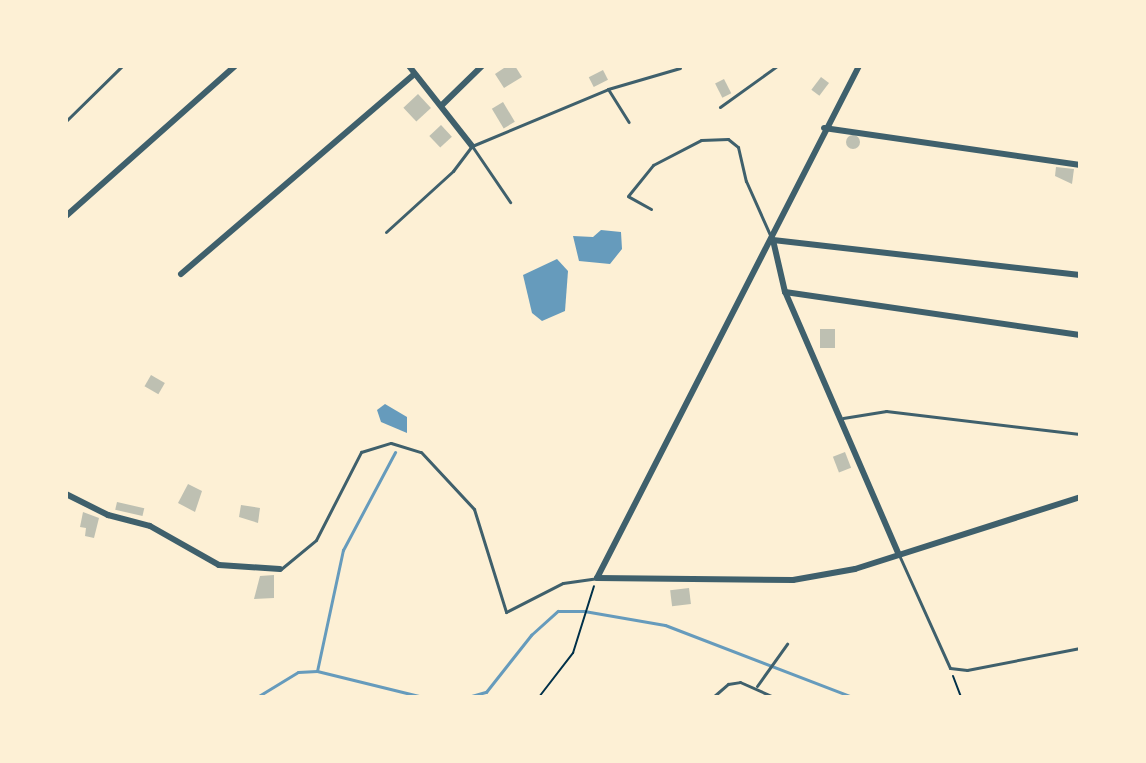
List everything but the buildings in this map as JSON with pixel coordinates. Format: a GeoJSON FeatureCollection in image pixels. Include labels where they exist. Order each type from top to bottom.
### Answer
{"type":"FeatureCollection","features":[{"type":"Feature","properties":{"kind":"street"},"geometry":{"type":"LineString","coordinates":[[66,216],[235,66]]}},
{"type":"Feature","properties":{"kind":"street"},"geometry":{"type":"LineString","coordinates":[[409,66],[472,146]]}},
{"type":"Feature","properties":{"kind":"street"},"geometry":{"type":"LineString","coordinates":[[442,105],[482,66]]}},
{"type":"Feature","properties":{"kind":"street"},"geometry":{"type":"LineString","coordinates":[[859,66],[824,128],[773,240],[597,578],[793,580],[899,555],[1080,497]]}},
{"type":"Feature","properties":{"kind":"street"},"geometry":{"type":"LineString","coordinates":[[181,274],[414,74]]}},
{"type":"Feature","properties":{"kind":"street"},"geometry":{"type":"LineString","coordinates":[[824,128],[1080,165]]}},
{"type":"Feature","properties":{"kind":"street"},"geometry":{"type":"LineString","coordinates":[[773,240],[1080,275]]}},
{"type":"Feature","properties":{"kind":"street"},"geometry":{"type":"LineString","coordinates":[[773,240],[785,292],[843,418],[899,555]]}},
{"type":"Feature","properties":{"kind":"street"},"geometry":{"type":"LineString","coordinates":[[785,292],[1080,335]]}},
{"type":"Feature","properties":{"kind":"street"},"geometry":{"type":"LineString","coordinates":[[66,494],[108,515],[150,526],[219,565],[280,569]]}},
{"type":"Feature","properties":{"kind":"lane"},"geometry":{"type":"LineString","coordinates":[[66,121],[122,66]]}},
{"type":"Feature","properties":{"kind":"lane"},"geometry":{"type":"LineString","coordinates":[[720,107],[777,66]]}},
{"type":"Feature","properties":{"kind":"lane"},"geometry":{"type":"LineString","coordinates":[[386,232],[453,171],[472,146],[608,89],[680,68]]}},
{"type":"Feature","properties":{"kind":"lane"},"geometry":{"type":"LineString","coordinates":[[608,89],[629,122]]}},
{"type":"Feature","properties":{"kind":"lane"},"geometry":{"type":"LineString","coordinates":[[651,209],[628,196],[653,165],[701,140],[728,139],[738,147],[746,181],[773,240]]}},
{"type":"Feature","properties":{"kind":"lane"},"geometry":{"type":"LineString","coordinates":[[472,146],[510,202]]}},
{"type":"Feature","properties":{"kind":"lane"},"geometry":{"type":"LineString","coordinates":[[843,418],[886,411],[1080,434]]}},
{"type":"Feature","properties":{"kind":"lane"},"geometry":{"type":"LineString","coordinates":[[280,569],[316,540],[361,452],[391,443],[421,452],[474,509],[506,612],[563,583],[597,578]]}},
{"type":"Feature","properties":{"kind":"lane"},"geometry":{"type":"LineString","coordinates":[[899,555],[950,668],[967,670],[1080,648]]}},
{"type":"Feature","properties":{"kind":"lane"},"geometry":{"type":"LineString","coordinates":[[756,687],[771,672],[787,644]]}},
{"type":"Feature","properties":{"kind":"lane"},"geometry":{"type":"LineString","coordinates":[[713,697],[728,684],[756,687],[774,697]]}},
{"type":"Feature","properties":{"kind":"path"},"geometry":{"type":"LineString","coordinates":[[539,697],[573,653],[597,578]]}},
{"type":"Feature","properties":{"kind":"path"},"geometry":{"type":"LineString","coordinates":[[950,668],[961,697]]}},
{"type":"Feature","properties":{"kind":"water"},"geometry":{"type":"Polygon","coordinates":[[[601,230],[621,232],[622,249],[610,264],[579,261],[573,236],[593,237],[601,230]]]}},
{"type":"Feature","properties":{"kind":"water"},"geometry":{"type":"Polygon","coordinates":[[[557,259],[568,271],[565,311],[542,321],[532,313],[523,275],[557,259]]]}},
{"type":"Feature","properties":{"kind":"water"},"geometry":{"type":"Polygon","coordinates":[[[385,404],[407,417],[407,433],[381,422],[377,410],[385,404]]]}},
{"type":"Feature","properties":{"kind":"waterway"},"geometry":{"type":"LineString","coordinates":[[317,671],[343,550],[395,452]]}},
{"type":"Feature","properties":{"kind":"waterway"},"geometry":{"type":"LineString","coordinates":[[468,697],[486,692],[531,635],[558,611],[584,611],[665,625],[853,697]]}},
{"type":"Feature","properties":{"kind":"waterway"},"geometry":{"type":"LineString","coordinates":[[257,697],[298,672],[317,671],[423,697]]}}]}
